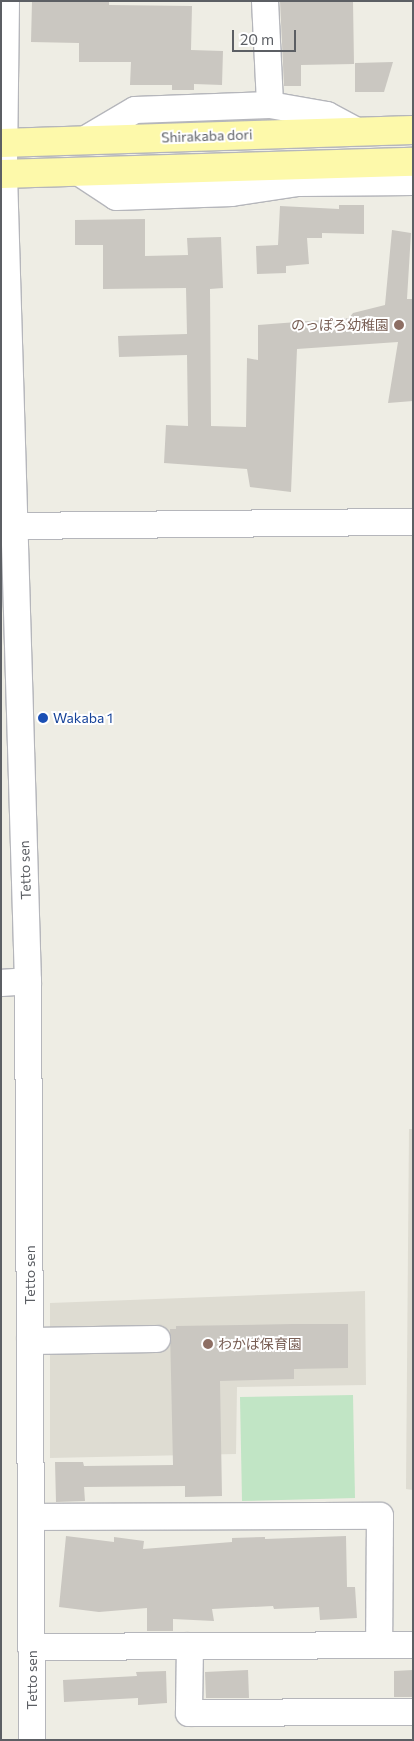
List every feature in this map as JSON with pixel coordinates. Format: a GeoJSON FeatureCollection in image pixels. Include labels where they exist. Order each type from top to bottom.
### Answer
{"type":"FeatureCollection","features":[{"type":"Feature","properties":{"kind":"main road","name":"Shirakaba dori"},"geometry":{"type":"LineString","coordinates":[[3,143],[413,130]]}},
{"type":"Feature","properties":{"kind":"main road"},"geometry":{"type":"LineString","coordinates":[[3,174],[413,162]]}},
{"type":"Feature","properties":{"kind":"street","name":"Tetto sen"},"geometry":{"type":"LineString","coordinates":[[6,1],[3,174],[28,981],[32,1740]]}},
{"type":"Feature","properties":{"kind":"street"},"geometry":{"type":"LineString","coordinates":[[265,1],[270,105]]}},
{"type":"Feature","properties":{"kind":"street"},"geometry":{"type":"LineString","coordinates":[[84,140],[135,110],[270,105],[327,115],[359,132]]}},
{"type":"Feature","properties":{"kind":"street"},"geometry":{"type":"LineString","coordinates":[[78,172],[116,196],[232,192],[298,183],[413,182]]}},
{"type":"Feature","properties":{"kind":"street"},"geometry":{"type":"LineString","coordinates":[[15,526],[413,522]]}},
{"type":"Feature","properties":{"kind":"street"},"geometry":{"type":"LineString","coordinates":[[1,983],[28,981]]}},
{"type":"Feature","properties":{"kind":"street"},"geometry":{"type":"LineString","coordinates":[[30,1342],[157,1340]]}},
{"type":"Feature","properties":{"kind":"street"},"geometry":{"type":"LineString","coordinates":[[31,1517],[380,1516],[379,1645]]}},
{"type":"Feature","properties":{"kind":"street"},"geometry":{"type":"LineString","coordinates":[[32,1647],[413,1645]]}},
{"type":"Feature","properties":{"kind":"street"},"geometry":{"type":"LineString","coordinates":[[190,1646],[189,1713],[413,1712]]}},
{"type":"Feature","properties":{"kind":"shaded area"},"geometry":{"type":"Polygon","coordinates":[[[409,1129],[413,1129],[413,1490],[406,1489],[409,1129]]]}},
{"type":"Feature","properties":{"kind":"shaded area","name":"わかば保育園"},"geometry":{"type":"Polygon","coordinates":[[[365,1291],[366,1385],[237,1387],[236,1454],[50,1458],[50,1303],[365,1291]]]}},
{"type":"Feature","properties":{"kind":"green space"},"geometry":{"type":"Polygon","coordinates":[[[353,1395],[355,1498],[242,1501],[240,1397],[353,1395]]]}},
{"type":"Feature","properties":{"kind":"building"},"geometry":{"type":"Polygon","coordinates":[[[32,1],[109,1],[109,5],[192,6],[191,50],[223,51],[222,85],[194,84],[194,90],[172,90],[172,85],[130,85],[131,62],[79,62],[79,43],[31,42],[32,1]]]}},
{"type":"Feature","properties":{"kind":"building"},"geometry":{"type":"Polygon","coordinates":[[[280,1],[353,1],[354,64],[301,65],[301,86],[284,86],[280,1]]]}},
{"type":"Feature","properties":{"kind":"building"},"geometry":{"type":"Polygon","coordinates":[[[393,62],[384,92],[355,92],[355,63],[393,62]]]}},
{"type":"Feature","properties":{"kind":"building"},"geometry":{"type":"Polygon","coordinates":[[[339,205],[364,205],[364,234],[322,233],[322,238],[307,238],[309,264],[286,266],[286,273],[257,274],[256,246],[278,245],[280,206],[339,209],[339,205]]]}},
{"type":"Feature","properties":{"kind":"building"},"geometry":{"type":"Polygon","coordinates":[[[145,219],[145,256],[188,255],[187,238],[221,237],[223,288],[210,289],[211,426],[246,427],[247,358],[258,360],[258,325],[349,318],[353,313],[385,305],[392,230],[411,233],[407,299],[413,299],[413,401],[388,403],[398,342],[297,349],[291,492],[250,487],[247,469],[164,463],[166,425],[188,426],[187,355],[119,357],[118,336],[187,334],[186,288],[103,289],[103,245],[75,245],[75,220],[145,219]]]}},
{"type":"Feature","properties":{"kind":"building"},"geometry":{"type":"Polygon","coordinates":[[[348,1324],[348,1368],[294,1369],[294,1379],[220,1381],[222,1496],[185,1497],[185,1486],[84,1487],[85,1501],[56,1502],[55,1462],[83,1462],[84,1466],[173,1465],[170,1329],[176,1329],[176,1326],[348,1324]]]}},
{"type":"Feature","properties":{"kind":"building"},"geometry":{"type":"Polygon","coordinates":[[[66,1536],[114,1542],[114,1537],[144,1541],[143,1549],[232,1542],[232,1538],[265,1537],[265,1539],[346,1536],[347,1587],[355,1587],[357,1618],[320,1620],[319,1607],[274,1609],[273,1606],[212,1609],[214,1621],[173,1619],[173,1631],[147,1631],[147,1608],[99,1612],[59,1607],[66,1536]]]}},
{"type":"Feature","properties":{"kind":"building"},"geometry":{"type":"Polygon","coordinates":[[[248,1670],[249,1698],[206,1698],[205,1672],[248,1670]]]}},
{"type":"Feature","properties":{"kind":"building"},"geometry":{"type":"Polygon","coordinates":[[[413,1670],[413,1697],[394,1697],[394,1671],[413,1670]]]}},
{"type":"Feature","properties":{"kind":"building"},"geometry":{"type":"Polygon","coordinates":[[[166,1671],[167,1703],[138,1705],[138,1698],[64,1702],[63,1680],[137,1676],[136,1672],[166,1671]]]}},
{"type":"Feature","properties":{"kind":"place","name":"のっぽろ幼稚園"},"geometry":{"type":"Point","coordinates":[399,325]}},
{"type":"Feature","properties":{"kind":"place","name":"Wakaba 1"},"geometry":{"type":"Point","coordinates":[43,718]}},
{"type":"Feature","properties":{"kind":"place","name":"わかば保育園"},"geometry":{"type":"Point","coordinates":[208,1344]}}]}
